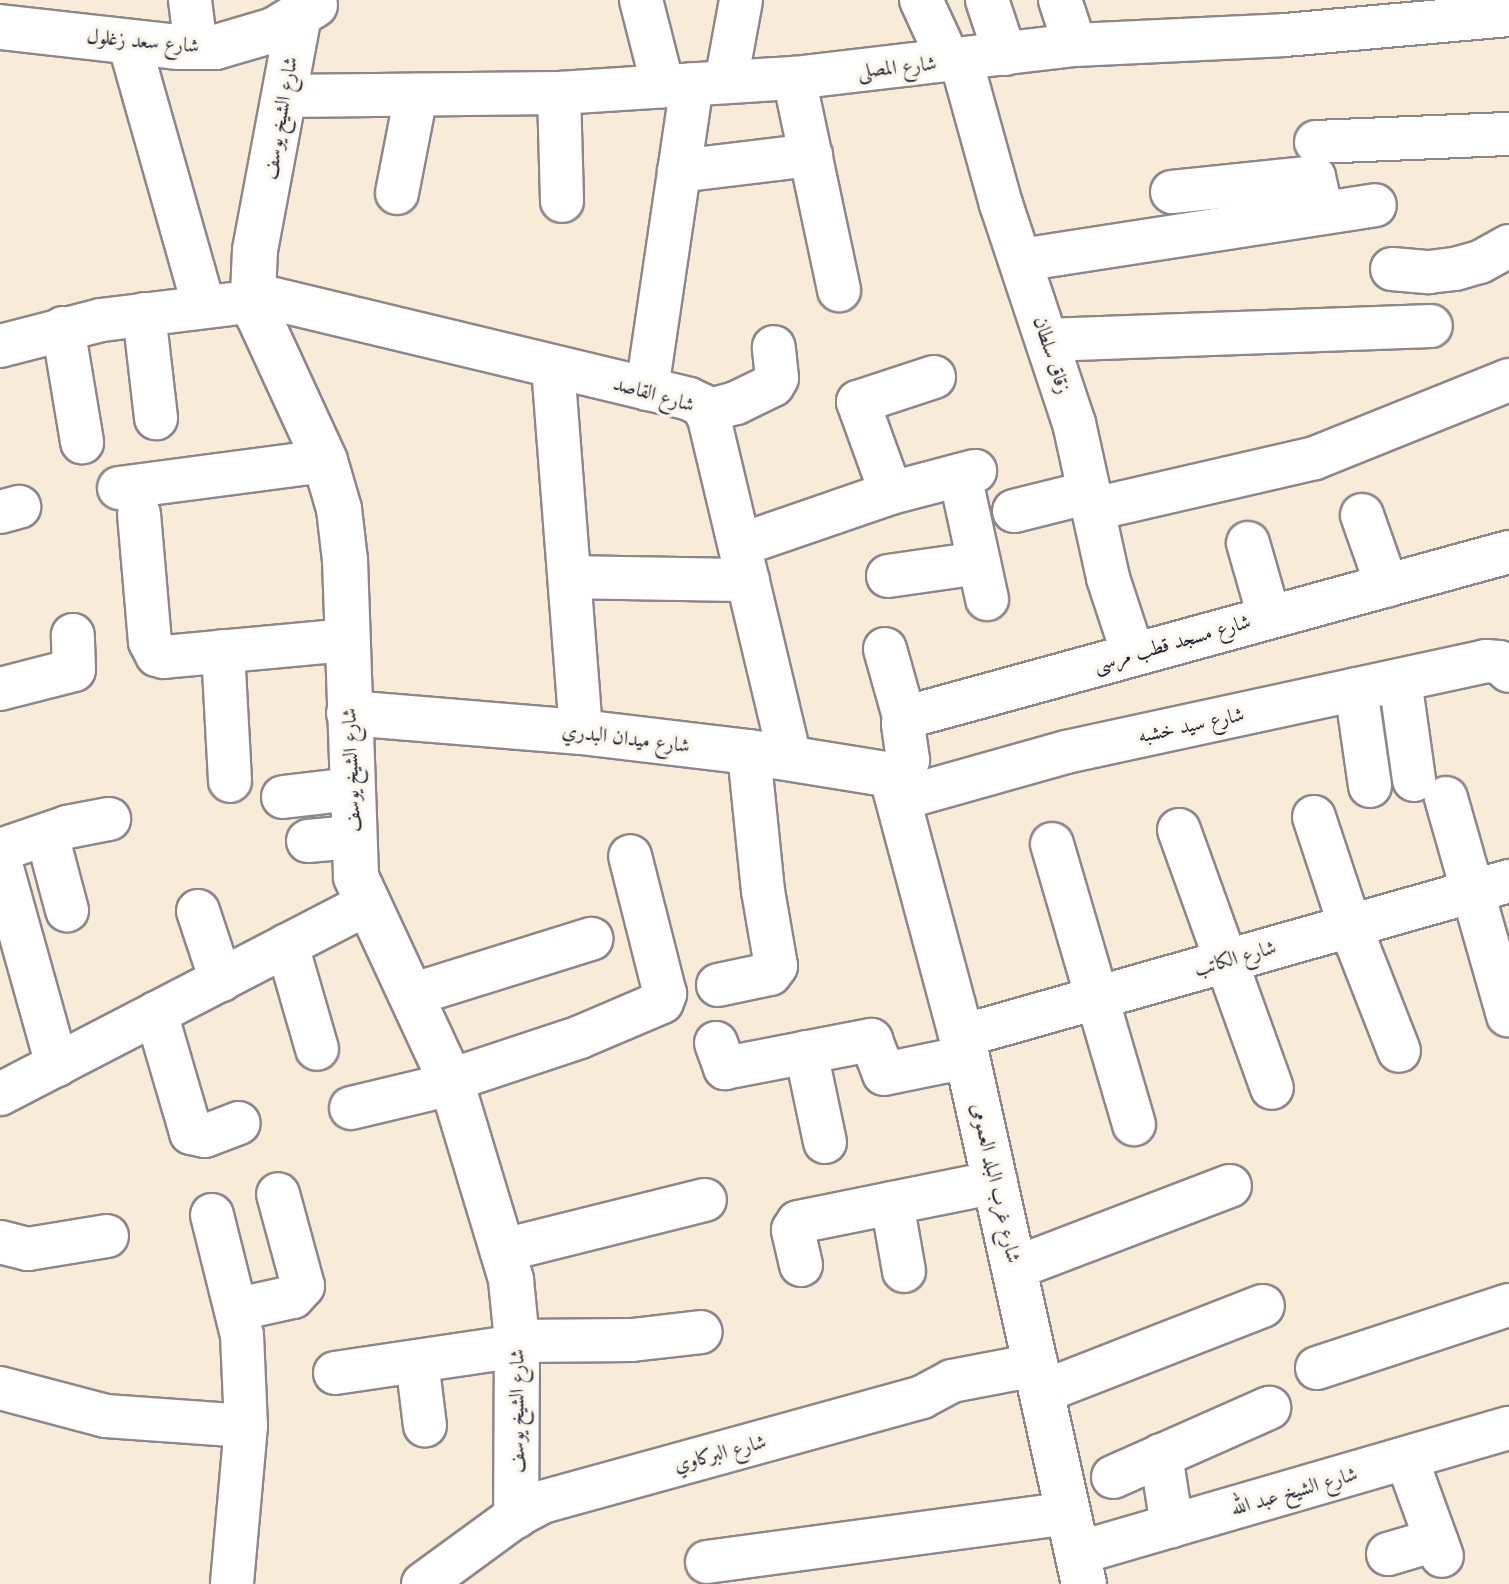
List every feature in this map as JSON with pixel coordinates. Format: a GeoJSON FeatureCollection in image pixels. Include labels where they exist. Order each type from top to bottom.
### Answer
{"type":"FeatureCollection","features":[{"type":"Feature","properties":{"kind":"street"},"geometry":{"type":"LineString","coordinates":[[190,0],[196,48]]}},
{"type":"Feature","properties":{"kind":"street"},"geometry":{"type":"LineString","coordinates":[[641,0],[693,84]]}},
{"type":"Feature","properties":{"kind":"street"},"geometry":{"type":"LineString","coordinates":[[647,389],[693,84],[741,0]]}},
{"type":"Feature","properties":{"kind":"street","name":"زقاق سلطان"},"geometry":{"type":"LineString","coordinates":[[921,0],[955,60],[1074,423],[1108,578],[1133,654]]}},
{"type":"Feature","properties":{"kind":"street"},"geometry":{"type":"LineString","coordinates":[[987,0],[1005,54]]}},
{"type":"Feature","properties":{"kind":"street"},"geometry":{"type":"LineString","coordinates":[[1060,0],[1075,45]]}},
{"type":"Feature","properties":{"kind":"street","name":"شارع سعد زغلول"},"geometry":{"type":"LineString","coordinates":[[0,27],[196,48],[255,38],[311,7]]}},
{"type":"Feature","properties":{"kind":"street","name":"شارع الشيخ يوسف"},"geometry":{"type":"LineString","coordinates":[[311,7],[284,96],[255,250],[254,298],[325,461],[343,534],[352,837],[356,877],[452,1082],[504,1250],[517,1343],[516,1516]]}},
{"type":"Feature","properties":{"kind":"street","name":"شارع المصلى"},"geometry":{"type":"LineString","coordinates":[[284,96],[559,93],[794,78],[1075,45],[1285,35],[1509,15]]}},
{"type":"Feature","properties":{"kind":"street"},"geometry":{"type":"LineString","coordinates":[[129,42],[204,307]]}},
{"type":"Feature","properties":{"kind":"street"},"geometry":{"type":"LineString","coordinates":[[794,78],[839,290]]}},
{"type":"Feature","properties":{"kind":"street"},"geometry":{"type":"LineString","coordinates":[[559,93],[562,201]]}},
{"type":"Feature","properties":{"kind":"street"},"geometry":{"type":"LineString","coordinates":[[397,193],[416,95]]}},
{"type":"Feature","properties":{"kind":"street"},"geometry":{"type":"LineString","coordinates":[[1316,142],[1509,134]]}},
{"type":"Feature","properties":{"kind":"street"},"geometry":{"type":"LineString","coordinates":[[679,171],[811,155]]}},
{"type":"Feature","properties":{"kind":"street"},"geometry":{"type":"LineString","coordinates":[[1172,192],[1314,177],[1322,213]]}},
{"type":"Feature","properties":{"kind":"street"},"geometry":{"type":"LineString","coordinates":[[1021,260],[1375,205]]}},
{"type":"Feature","properties":{"kind":"street"},"geometry":{"type":"LineString","coordinates":[[1392,269],[1429,272],[1455,269],[1480,262],[1509,246]]}},
{"type":"Feature","properties":{"kind":"street","name":"شارع القاصد"},"geometry":{"type":"LineString","coordinates":[[0,346],[63,328],[254,298],[696,402],[706,411],[744,563],[770,756],[763,891],[776,966],[770,974],[718,985]]}},
{"type":"Feature","properties":{"kind":"street"},"geometry":{"type":"LineString","coordinates":[[144,314],[156,418]]}},
{"type":"Feature","properties":{"kind":"street"},"geometry":{"type":"LineString","coordinates":[[1047,340],[1431,326]]}},
{"type":"Feature","properties":{"kind":"street"},"geometry":{"type":"LineString","coordinates":[[63,328],[82,442]]}},
{"type":"Feature","properties":{"kind":"street"},"geometry":{"type":"LineString","coordinates":[[706,411],[736,403],[773,385],[777,378],[774,347]]}},
{"type":"Feature","properties":{"kind":"street"},"geometry":{"type":"LineString","coordinates":[[553,367],[581,732]]}},
{"type":"Feature","properties":{"kind":"street"},"geometry":{"type":"LineString","coordinates":[[891,493],[858,402],[934,377]]}},
{"type":"Feature","properties":{"kind":"street"},"geometry":{"type":"LineString","coordinates":[[1014,511],[1092,500],[1315,458],[1509,380]]}},
{"type":"Feature","properties":{"kind":"street"},"geometry":{"type":"LineString","coordinates":[[325,461],[129,501],[152,649],[164,657],[346,640]]}},
{"type":"Feature","properties":{"kind":"street"},"geometry":{"type":"LineString","coordinates":[[570,577],[744,563],[891,493],[968,473],[983,581],[888,576]]}},
{"type":"Feature","properties":{"kind":"street"},"geometry":{"type":"LineString","coordinates":[[1362,515],[1387,586]]}},
{"type":"Feature","properties":{"kind":"street"},"geometry":{"type":"LineString","coordinates":[[1248,543],[1269,616]]}},
{"type":"Feature","properties":{"kind":"street","name":"شارع مسجد قطب مرسى"},"geometry":{"type":"LineString","coordinates":[[905,720],[1269,616],[1509,552]]}},
{"type":"Feature","properties":{"kind":"street"},"geometry":{"type":"LineString","coordinates":[[0,689],[74,670],[73,635]]}},
{"type":"Feature","properties":{"kind":"street"},"geometry":{"type":"LineString","coordinates":[[885,649],[905,720],[908,760],[897,793]]}},
{"type":"Feature","properties":{"kind":"street"},"geometry":{"type":"LineString","coordinates":[[223,651],[230,781]]}},
{"type":"Feature","properties":{"kind":"street","name":"شارع سيد خشبه"},"geometry":{"type":"LineString","coordinates":[[897,793],[1066,752],[1356,689],[1498,666]]}},
{"type":"Feature","properties":{"kind":"street"},"geometry":{"type":"LineString","coordinates":[[1400,680],[1430,789],[1491,886],[1508,1015]]}},
{"type":"Feature","properties":{"kind":"street"},"geometry":{"type":"LineString","coordinates":[[1356,689],[1370,786]]}},
{"type":"Feature","properties":{"kind":"street","name":"شارع ميدان البدري"},"geometry":{"type":"LineString","coordinates":[[349,713],[581,732],[770,756],[885,774],[897,793]]}},
{"type":"Feature","properties":{"kind":"street"},"geometry":{"type":"LineString","coordinates":[[283,797],[351,789]]}},
{"type":"Feature","properties":{"kind":"street","name":"شارع غرب البلد العمومى"},"geometry":{"type":"LineString","coordinates":[[897,793],[964,1046],[1077,1550]]}},
{"type":"Feature","properties":{"kind":"street"},"geometry":{"type":"LineString","coordinates":[[1314,817],[1350,926],[1399,1051]]}},
{"type":"Feature","properties":{"kind":"street"},"geometry":{"type":"LineString","coordinates":[[0,850],[109,819]]}},
{"type":"Feature","properties":{"kind":"street"},"geometry":{"type":"LineString","coordinates":[[1179,830],[1272,1088]]}},
{"type":"Feature","properties":{"kind":"street"},"geometry":{"type":"LineString","coordinates":[[47,835],[67,910]]}},
{"type":"Feature","properties":{"kind":"street"},"geometry":{"type":"LineString","coordinates":[[308,841],[352,837]]}},
{"type":"Feature","properties":{"kind":"street"},"geometry":{"type":"LineString","coordinates":[[1052,844],[1134,1124]]}},
{"type":"Feature","properties":{"kind":"street"},"geometry":{"type":"LineString","coordinates":[[351,1108],[452,1082],[580,1037],[662,1002],[665,994],[630,856]]}},
{"type":"Feature","properties":{"kind":"street"},"geometry":{"type":"LineString","coordinates":[[0,861],[12,949],[57,1065]]}},
{"type":"Feature","properties":{"kind":"street","name":"شارع الكاتب"},"geometry":{"type":"LineString","coordinates":[[806,1052],[871,1040],[881,1071],[886,1074],[1097,997],[1491,886]]}},
{"type":"Feature","properties":{"kind":"street"},"geometry":{"type":"LineString","coordinates":[[0,1094],[367,904]]}},
{"type":"Feature","properties":{"kind":"street"},"geometry":{"type":"LineString","coordinates":[[198,911],[221,980]]}},
{"type":"Feature","properties":{"kind":"street"},"geometry":{"type":"LineString","coordinates":[[411,995],[591,939]]}},
{"type":"Feature","properties":{"kind":"street"},"geometry":{"type":"LineString","coordinates":[[287,945],[317,1049]]}},
{"type":"Feature","properties":{"kind":"street"},"geometry":{"type":"LineString","coordinates":[[156,1013],[191,1133],[205,1136],[239,1123]]}},
{"type":"Feature","properties":{"kind":"street"},"geometry":{"type":"LineString","coordinates":[[716,1043],[725,1068],[806,1052],[825,1142]]}},
{"type":"Feature","properties":{"kind":"street"},"geometry":{"type":"LineString","coordinates":[[801,1265],[793,1230],[796,1223],[996,1182]]}},
{"type":"Feature","properties":{"kind":"street"},"geometry":{"type":"LineString","coordinates":[[1015,1268],[1230,1186]]}},
{"type":"Feature","properties":{"kind":"street"},"geometry":{"type":"LineString","coordinates":[[238,1309],[293,1297],[303,1286],[278,1194]]}},
{"type":"Feature","properties":{"kind":"street"},"geometry":{"type":"LineString","coordinates":[[504,1250],[705,1200]]}},
{"type":"Feature","properties":{"kind":"street"},"geometry":{"type":"LineString","coordinates":[[892,1203],[904,1271]]}},
{"type":"Feature","properties":{"kind":"street"},"geometry":{"type":"LineString","coordinates":[[212,1215],[238,1309],[246,1426],[232,1584]]}},
{"type":"Feature","properties":{"kind":"street"},"geometry":{"type":"LineString","coordinates":[[0,1242],[28,1249],[107,1236]]}},
{"type":"Feature","properties":{"kind":"street"},"geometry":{"type":"LineString","coordinates":[[1317,1368],[1509,1305]]}},
{"type":"Feature","properties":{"kind":"street","name":"شارع البركاوي"},"geometry":{"type":"LineString","coordinates":[[423,1584],[516,1516],[555,1498],[922,1397],[952,1381],[1039,1378],[1263,1306]]}},
{"type":"Feature","properties":{"kind":"street"},"geometry":{"type":"LineString","coordinates":[[335,1373],[517,1343],[632,1340],[701,1332]]}},
{"type":"Feature","properties":{"kind":"street"},"geometry":{"type":"LineString","coordinates":[[417,1361],[425,1426]]}},
{"type":"Feature","properties":{"kind":"street"},"geometry":{"type":"LineString","coordinates":[[4,1386],[106,1416],[246,1426]]}},
{"type":"Feature","properties":{"kind":"street"},"geometry":{"type":"LineString","coordinates":[[1113,1477],[1269,1408]]}},
{"type":"Feature","properties":{"kind":"street","name":"شارع الشيخ عبد الله"},"geometry":{"type":"LineString","coordinates":[[707,1562],[1077,1550],[1407,1460],[1509,1428]]}},
{"type":"Feature","properties":{"kind":"street"},"geometry":{"type":"LineString","coordinates":[[1161,1455],[1172,1526]]}},
{"type":"Feature","properties":{"kind":"street"},"geometry":{"type":"LineString","coordinates":[[1388,1554],[1439,1548],[1407,1460]]}}]}
